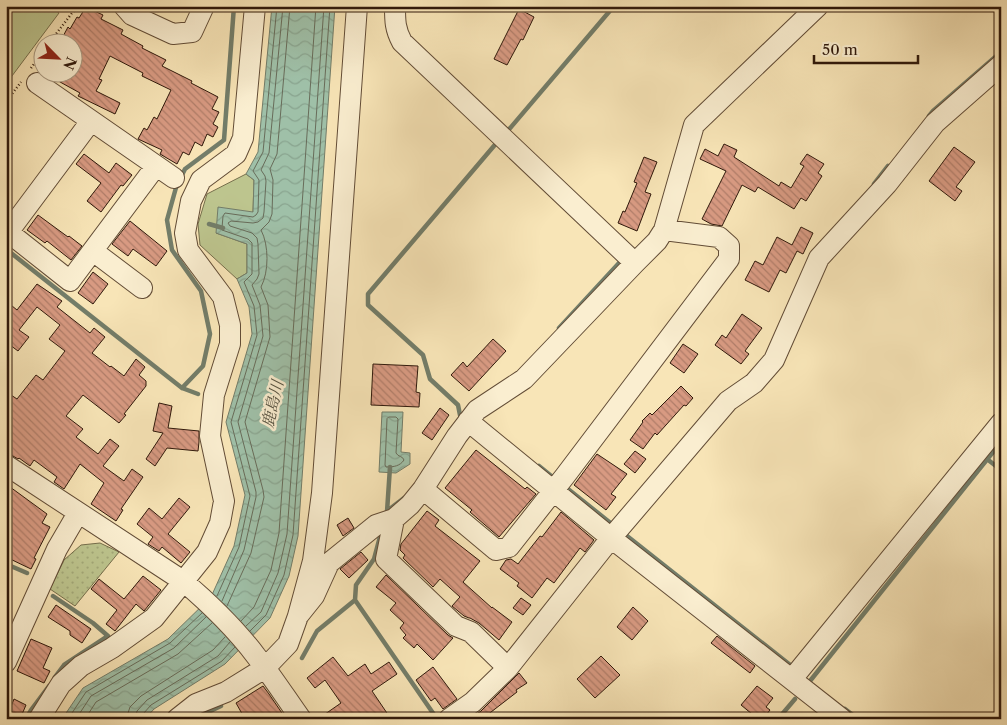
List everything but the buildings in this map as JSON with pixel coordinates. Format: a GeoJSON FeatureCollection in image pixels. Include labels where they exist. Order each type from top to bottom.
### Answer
{"type":"FeatureCollection","features":[{"type":"Feature","properties":{"kind":"street"},"geometry":{"type":"LineString","coordinates":[[124,6],[132,15],[173,34],[192,32],[204,6]]}},
{"type":"Feature","properties":{"kind":"street"},"geometry":{"type":"LineString","coordinates":[[39,719],[61,684],[81,666],[112,648],[154,618],[190,587],[220,523],[224,501],[210,436],[214,395],[230,344],[230,325],[223,296],[188,250],[185,233],[191,201],[202,180],[236,154],[243,138],[255,6]]}},
{"type":"Feature","properties":{"kind":"street"},"geometry":{"type":"LineString","coordinates":[[177,719],[196,704],[226,692],[260,662],[288,644],[313,561],[322,493],[358,6]]}},
{"type":"Feature","properties":{"kind":"street"},"geometry":{"type":"LineString","coordinates":[[395,6],[395,24],[402,42],[635,263]]}},
{"type":"Feature","properties":{"kind":"street"},"geometry":{"type":"LineString","coordinates":[[298,616],[314,596],[328,563],[410,505],[423,489],[457,436],[473,416],[524,379],[657,241],[664,230],[694,125],[818,6]]}},
{"type":"Feature","properties":{"kind":"street"},"geometry":{"type":"LineString","coordinates":[[448,719],[473,702],[508,668],[617,531],[728,401],[754,383],[774,360],[819,258],[887,184],[935,123],[1001,66]]}},
{"type":"Feature","properties":{"kind":"street"},"geometry":{"type":"LineString","coordinates":[[37,83],[174,178]]}},
{"type":"Feature","properties":{"kind":"street"},"geometry":{"type":"LineString","coordinates":[[91,121],[7,233],[70,281],[156,166]]}},
{"type":"Feature","properties":{"kind":"street"},"geometry":{"type":"LineString","coordinates":[[423,489],[496,550],[509,547],[729,259],[728,246],[719,237],[664,230]]}},
{"type":"Feature","properties":{"kind":"street"},"geometry":{"type":"LineString","coordinates":[[93,251],[142,288]]}},
{"type":"Feature","properties":{"kind":"street"},"geometry":{"type":"LineString","coordinates":[[473,416],[797,673],[842,719]]}},
{"type":"Feature","properties":{"kind":"street"},"geometry":{"type":"LineString","coordinates":[[797,673],[1001,423]]}},
{"type":"Feature","properties":{"kind":"street"},"geometry":{"type":"LineString","coordinates":[[6,465],[190,587],[228,623],[260,662],[301,719]]}},
{"type":"Feature","properties":{"kind":"street"},"geometry":{"type":"LineString","coordinates":[[6,662],[57,549],[78,512]]}},
{"type":"Feature","properties":{"kind":"street"},"geometry":{"type":"LineString","coordinates":[[385,522],[386,559],[456,626],[472,632],[508,668]]}},
{"type":"Feature","properties":{"kind":"path"},"geometry":{"type":"LineString","coordinates":[[57,32],[72,12],[79,6]]}},
{"type":"Feature","properties":{"kind":"shaded area"},"geometry":{"type":"Polygon","coordinates":[[[6,6],[50,6],[59,13],[45,32],[32,32],[32,49],[6,84],[6,6]]]}},
{"type":"Feature","properties":{"kind":"shaded area"},"geometry":{"type":"Polygon","coordinates":[[[246,174],[254,180],[253,212],[216,233],[247,244],[247,273],[237,279],[200,245],[198,224],[207,194],[246,174]]]}},
{"type":"Feature","properties":{"kind":"shaded area"},"geometry":{"type":"Polygon","coordinates":[[[100,543],[119,552],[75,606],[50,589],[64,560],[81,545],[100,543]]]}},
{"type":"Feature","properties":{"kind":"water","name":"鹿島川"},"geometry":{"type":"Polygon","coordinates":[[[272,6],[335,6],[298,536],[289,576],[270,618],[225,664],[154,709],[145,719],[62,719],[83,688],[168,639],[211,597],[234,546],[245,495],[226,422],[252,334],[249,307],[237,279],[247,273],[247,244],[216,233],[218,207],[253,212],[254,180],[246,174],[258,152],[272,6]]]}},
{"type":"Feature","properties":{"kind":"water"},"geometry":{"type":"Polygon","coordinates":[[[382,412],[403,412],[401,452],[410,453],[410,464],[396,473],[379,472],[382,412]]]}},
{"type":"Feature","properties":{"kind":"waterway"},"geometry":{"type":"LineString","coordinates":[[181,177],[185,169],[224,140],[234,6]]}},
{"type":"Feature","properties":{"kind":"waterway"},"geometry":{"type":"LineString","coordinates":[[506,133],[614,6]]}},
{"type":"Feature","properties":{"kind":"waterway"},"geometry":{"type":"LineString","coordinates":[[929,116],[1001,52]]}},
{"type":"Feature","properties":{"kind":"waterway"},"geometry":{"type":"LineString","coordinates":[[460,415],[458,405],[430,379],[423,355],[368,305],[368,294],[499,140]]}},
{"type":"Feature","properties":{"kind":"waterway"},"geometry":{"type":"LineString","coordinates":[[874,184],[888,166]]}},
{"type":"Feature","properties":{"kind":"waterway"},"geometry":{"type":"LineString","coordinates":[[177,184],[167,220],[172,250],[201,291],[210,334],[203,366],[182,388]]}},
{"type":"Feature","properties":{"kind":"waterway"},"geometry":{"type":"LineString","coordinates":[[209,224],[223,228]]}},
{"type":"Feature","properties":{"kind":"waterway"},"geometry":{"type":"LineString","coordinates":[[6,249],[182,388],[198,394]]}},
{"type":"Feature","properties":{"kind":"waterway"},"geometry":{"type":"LineString","coordinates":[[559,328],[619,263]]}},
{"type":"Feature","properties":{"kind":"waterway"},"geometry":{"type":"LineString","coordinates":[[810,681],[1001,442]]}},
{"type":"Feature","properties":{"kind":"waterway"},"geometry":{"type":"LineString","coordinates":[[987,459],[1001,470]]}},
{"type":"Feature","properties":{"kind":"waterway"},"geometry":{"type":"LineString","coordinates":[[539,466],[555,479]]}},
{"type":"Feature","properties":{"kind":"waterway"},"geometry":{"type":"LineString","coordinates":[[387,512],[390,467]]}},
{"type":"Feature","properties":{"kind":"waterway"},"geometry":{"type":"LineString","coordinates":[[563,485],[613,525]]}},
{"type":"Feature","properties":{"kind":"waterway"},"geometry":{"type":"LineString","coordinates":[[387,511],[404,498]]}},
{"type":"Feature","properties":{"kind":"waterway"},"geometry":{"type":"LineString","coordinates":[[382,529],[374,559],[356,585],[355,600],[435,716]]}},
{"type":"Feature","properties":{"kind":"waterway"},"geometry":{"type":"LineString","coordinates":[[622,532],[794,668]]}},
{"type":"Feature","properties":{"kind":"waterway"},"geometry":{"type":"LineString","coordinates":[[6,564],[27,573]]}},
{"type":"Feature","properties":{"kind":"waterway"},"geometry":{"type":"LineString","coordinates":[[53,596],[93,623],[108,636],[64,665],[55,677]]}},
{"type":"Feature","properties":{"kind":"waterway"},"geometry":{"type":"LineString","coordinates":[[302,658],[317,631],[355,600]]}},
{"type":"Feature","properties":{"kind":"waterway"},"geometry":{"type":"LineString","coordinates":[[26,719],[49,686]]}},
{"type":"Feature","properties":{"kind":"waterway"},"geometry":{"type":"LineString","coordinates":[[778,719],[795,699]]}},
{"type":"Feature","properties":{"kind":"waterway"},"geometry":{"type":"LineString","coordinates":[[201,719],[204,714],[221,706]]}},
{"type":"Feature","properties":{"kind":"waterway"},"geometry":{"type":"LineString","coordinates":[[845,709],[858,719]]}}]}
